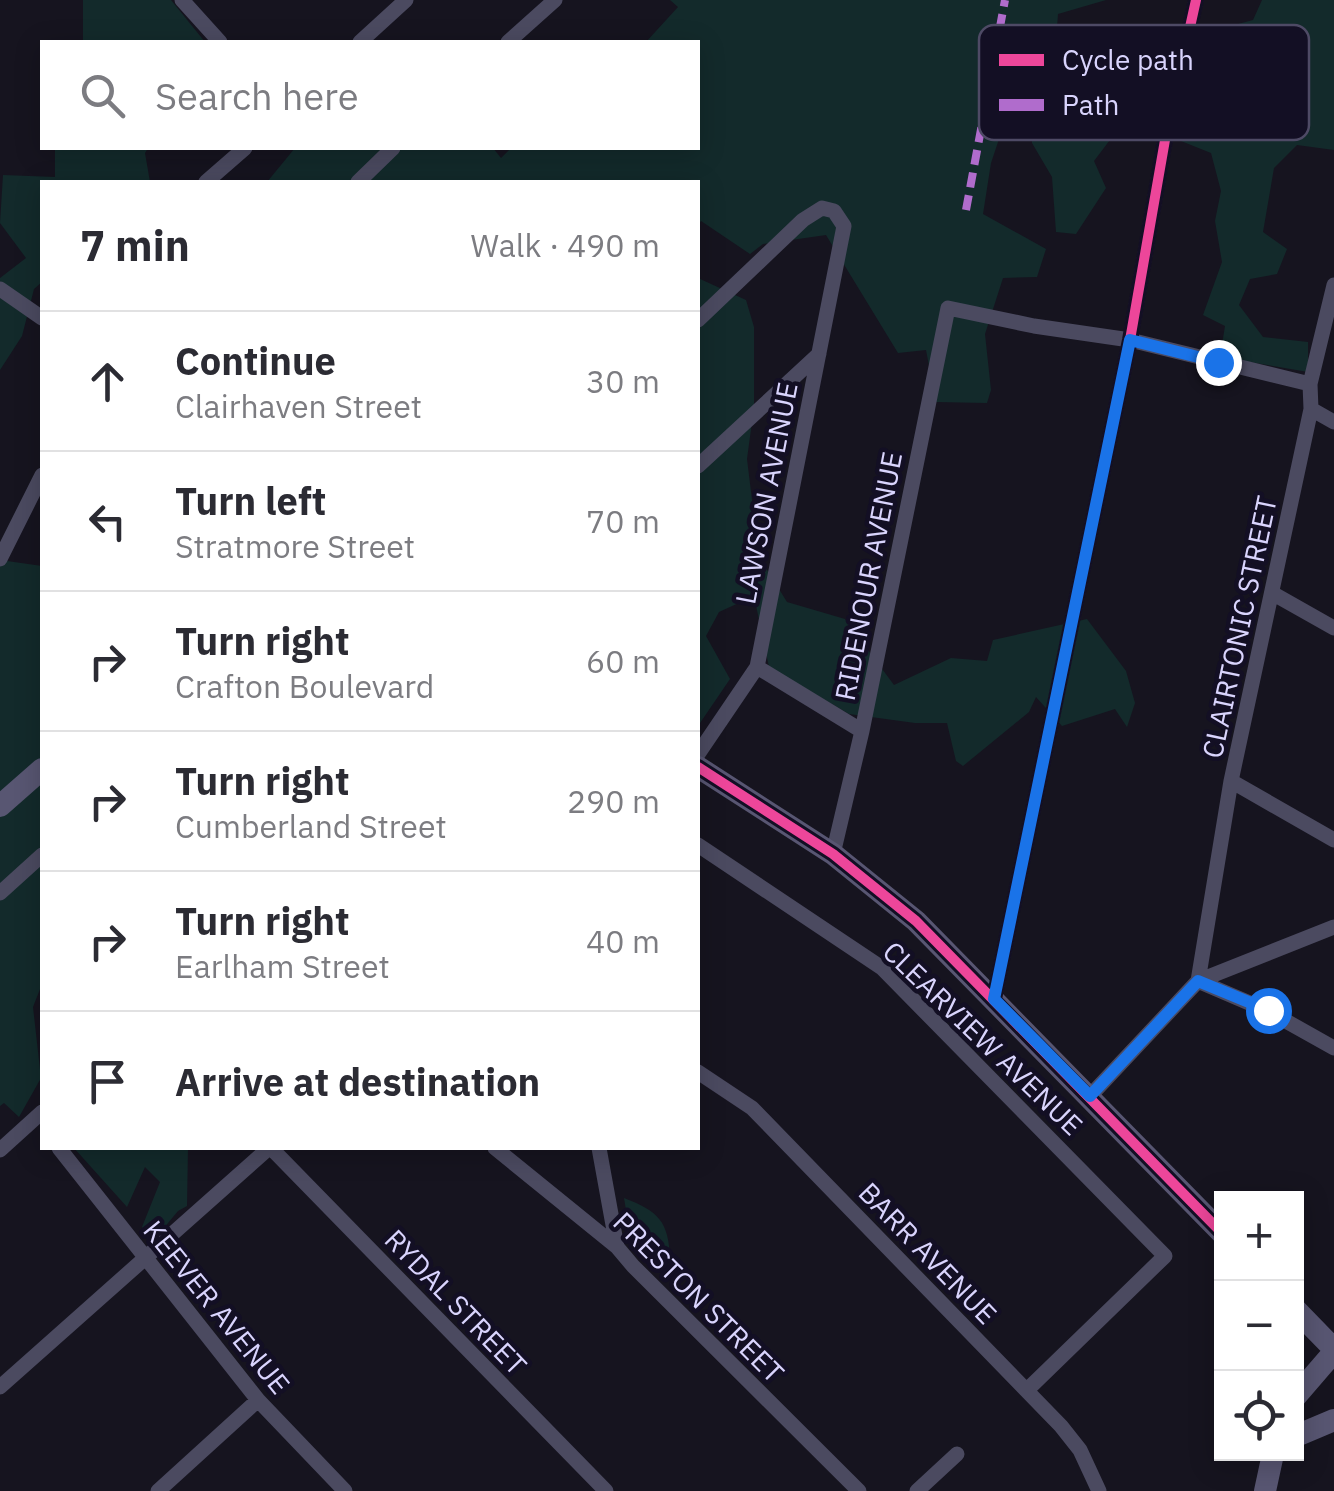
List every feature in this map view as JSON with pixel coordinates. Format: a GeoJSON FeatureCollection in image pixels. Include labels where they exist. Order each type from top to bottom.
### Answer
{"type":"FeatureCollection","features":[{"type":"Feature","properties":{"kind":"main road"},"geometry":{"type":"LineString","coordinates":[[700,768],[833,854],[916,921],[1214,1224]]}},
{"type":"Feature","properties":{"kind":"main road"},"geometry":{"type":"LineString","coordinates":[[0,806],[40,771]]}},
{"type":"Feature","properties":{"kind":"main road"},"geometry":{"type":"LineString","coordinates":[[1304,1319],[1334,1351],[1304,1387]]}},
{"type":"Feature","properties":{"kind":"main road"},"geometry":{"type":"LineString","coordinates":[[1304,1433],[1334,1420]]}},
{"type":"Feature","properties":{"kind":"main road"},"geometry":{"type":"LineString","coordinates":[[1265,1491],[1272,1461]]}},
{"type":"Feature","properties":{"kind":"street"},"geometry":{"type":"LineString","coordinates":[[182,0],[218,40]]}},
{"type":"Feature","properties":{"kind":"street"},"geometry":{"type":"LineString","coordinates":[[362,40],[406,0]]}},
{"type":"Feature","properties":{"kind":"street"},"geometry":{"type":"LineString","coordinates":[[510,40],[555,0]]}},
{"type":"Feature","properties":{"kind":"street"},"geometry":{"type":"LineString","coordinates":[[1190,25],[1196,0]]}},
{"type":"Feature","properties":{"kind":"street"},"geometry":{"type":"LineString","coordinates":[[994,999],[1130,340],[1165,140]]}},
{"type":"Feature","properties":{"kind":"street"},"geometry":{"type":"LineString","coordinates":[[208,180],[243,150]]}},
{"type":"Feature","properties":{"kind":"street"},"geometry":{"type":"LineString","coordinates":[[360,180],[391,150]]}},
{"type":"Feature","properties":{"kind":"street","name":"LAWSON AVENUE"},"geometry":{"type":"LineString","coordinates":[[700,318],[803,220],[822,208],[834,212],[844,226],[757,667],[700,751]]}},
{"type":"Feature","properties":{"kind":"street","name":"CLAIRTONIC STREET"},"geometry":{"type":"LineString","coordinates":[[1198,981],[1231,781],[1311,409],[1310,384],[1334,286]]}},
{"type":"Feature","properties":{"kind":"street"},"geometry":{"type":"LineString","coordinates":[[0,289],[40,317]]}},
{"type":"Feature","properties":{"kind":"street","name":"RIDENOUR AVENUE"},"geometry":{"type":"LineString","coordinates":[[833,854],[862,731],[948,308],[1130,340]]}},
{"type":"Feature","properties":{"kind":"street"},"geometry":{"type":"LineString","coordinates":[[1130,340],[1310,384]]}},
{"type":"Feature","properties":{"kind":"street"},"geometry":{"type":"LineString","coordinates":[[700,464],[820,354]]}},
{"type":"Feature","properties":{"kind":"street"},"geometry":{"type":"LineString","coordinates":[[1311,409],[1334,422]]}},
{"type":"Feature","properties":{"kind":"street"},"geometry":{"type":"LineString","coordinates":[[0,559],[40,479]]}},
{"type":"Feature","properties":{"kind":"street"},"geometry":{"type":"LineString","coordinates":[[1272,593],[1334,628]]}},
{"type":"Feature","properties":{"kind":"street"},"geometry":{"type":"LineString","coordinates":[[757,667],[862,731]]}},
{"type":"Feature","properties":{"kind":"street"},"geometry":{"type":"LineString","coordinates":[[1231,781],[1334,840]]}},
{"type":"Feature","properties":{"kind":"street","name":"CLEARVIEW AVENUE"},"geometry":{"type":"LineString","coordinates":[[700,847],[882,968],[1165,1256],[1028,1390]]}},
{"type":"Feature","properties":{"kind":"street"},"geometry":{"type":"LineString","coordinates":[[0,894],[40,856]]}},
{"type":"Feature","properties":{"kind":"street"},"geometry":{"type":"LineString","coordinates":[[1090,1096],[1198,981],[1334,927]]}},
{"type":"Feature","properties":{"kind":"street"},"geometry":{"type":"LineString","coordinates":[[1198,981],[1268,1010],[1334,1048]]}},
{"type":"Feature","properties":{"kind":"street","name":"BARR AVENUE"},"geometry":{"type":"LineString","coordinates":[[700,1073],[752,1108],[1028,1390],[1080,1450],[1099,1491]]}},
{"type":"Feature","properties":{"kind":"street"},"geometry":{"type":"LineString","coordinates":[[0,1150],[40,1119]]}},
{"type":"Feature","properties":{"kind":"street","name":"KEEVER AVENUE"},"geometry":{"type":"LineString","coordinates":[[61,1150],[258,1400],[345,1491]]}},
{"type":"Feature","properties":{"kind":"street"},"geometry":{"type":"LineString","coordinates":[[0,1387],[268,1150]]}},
{"type":"Feature","properties":{"kind":"street","name":"RYDAL STREET"},"geometry":{"type":"LineString","coordinates":[[272,1150],[606,1491]]}},
{"type":"Feature","properties":{"kind":"street","name":"PRESTON STREET"},"geometry":{"type":"LineString","coordinates":[[497,1150],[617,1247],[859,1491]]}},
{"type":"Feature","properties":{"kind":"street"},"geometry":{"type":"LineString","coordinates":[[599,1150],[617,1247]]}},
{"type":"Feature","properties":{"kind":"street"},"geometry":{"type":"LineString","coordinates":[[158,1491],[176,1485],[258,1400]]}},
{"type":"Feature","properties":{"kind":"street"},"geometry":{"type":"LineString","coordinates":[[918,1491],[957,1454]]}},
{"type":"Feature","properties":{"kind":"green space"},"geometry":{"type":"Polygon","coordinates":[[[83,0],[171,0],[203,40],[83,40],[83,0]]]}},
{"type":"Feature","properties":{"kind":"green space"},"geometry":{"type":"Polygon","coordinates":[[[670,0],[1106,0],[1058,14],[1057,25],[979,25],[979,140],[999,140],[983,214],[1046,249],[1037,277],[1003,278],[985,334],[991,390],[987,403],[936,402],[926,350],[898,353],[826,235],[763,244],[750,254],[700,222],[700,180],[269,180],[293,150],[495,150],[501,158],[509,150],[700,150],[700,40],[648,40],[678,7],[670,0]]]}},
{"type":"Feature","properties":{"kind":"green space"},"geometry":{"type":"Polygon","coordinates":[[[1262,0],[1334,0],[1334,150],[1297,145],[1274,168],[1263,232],[1287,249],[1277,274],[1250,279],[1239,305],[1263,337],[1308,342],[1308,372],[1220,357],[1225,326],[1203,315],[1222,262],[1215,221],[1221,191],[1211,153],[1178,140],[1309,140],[1309,25],[1234,25],[1253,20],[1262,0]]]}},
{"type":"Feature","properties":{"kind":"green space"},"geometry":{"type":"Polygon","coordinates":[[[1110,140],[1094,161],[1106,188],[1076,234],[1056,232],[1052,177],[1032,143],[1110,140]]]}},
{"type":"Feature","properties":{"kind":"green space"},"geometry":{"type":"Polygon","coordinates":[[[55,150],[147,150],[150,180],[40,180],[40,284],[34,289],[22,336],[0,370],[0,278],[26,258],[0,223],[3,175],[55,177],[55,150]]]}},
{"type":"Feature","properties":{"kind":"green space"},"geometry":{"type":"Polygon","coordinates":[[[700,279],[746,300],[754,327],[754,407],[747,459],[759,557],[787,602],[845,619],[894,685],[951,658],[987,661],[993,640],[1087,619],[1126,671],[1135,703],[1127,727],[1115,709],[1062,726],[1036,697],[1029,712],[963,766],[956,761],[947,723],[849,714],[769,667],[754,596],[719,612],[706,636],[730,679],[700,723],[700,279]]]}},
{"type":"Feature","properties":{"kind":"green space"},"geometry":{"type":"Polygon","coordinates":[[[0,560],[40,566],[40,989],[33,1007],[40,1080],[19,1117],[4,1103],[0,1106],[0,560]]]}},
{"type":"Feature","properties":{"kind":"green space"},"geometry":{"type":"Polygon","coordinates":[[[76,1150],[188,1150],[187,1206],[153,1241],[142,1227],[160,1182],[145,1167],[127,1207],[76,1150]]]}},
{"type":"Feature","properties":{"kind":"green space"},"geometry":{"type":"Polygon","coordinates":[[[624,1198],[653,1213],[664,1226],[670,1259],[660,1271],[632,1246],[624,1198]]]}},
{"type":"Feature","properties":{"kind":"marked path"},"geometry":{"type":"LineString","coordinates":[[1000,25],[1005,0]]}},
{"type":"Feature","properties":{"kind":"marked path"},"geometry":{"type":"LineString","coordinates":[[966,210],[979,140]]}},
{"type":"Feature","properties":{"kind":"cycle path"},"geometry":{"type":"LineString","coordinates":[[1190,25],[1196,0]]}},
{"type":"Feature","properties":{"kind":"cycle path"},"geometry":{"type":"LineString","coordinates":[[994,999],[1130,340],[1165,140]]}},
{"type":"Feature","properties":{"kind":"cycle path"},"geometry":{"type":"LineString","coordinates":[[700,768],[833,854],[916,921],[1214,1225]]}},
{"type":"Feature","properties":{"kind":"route"},"geometry":{"type":"LineString","coordinates":[[1218,362],[1130,340],[994,999],[1090,1096],[1198,981],[1268,1010]]}}]}
